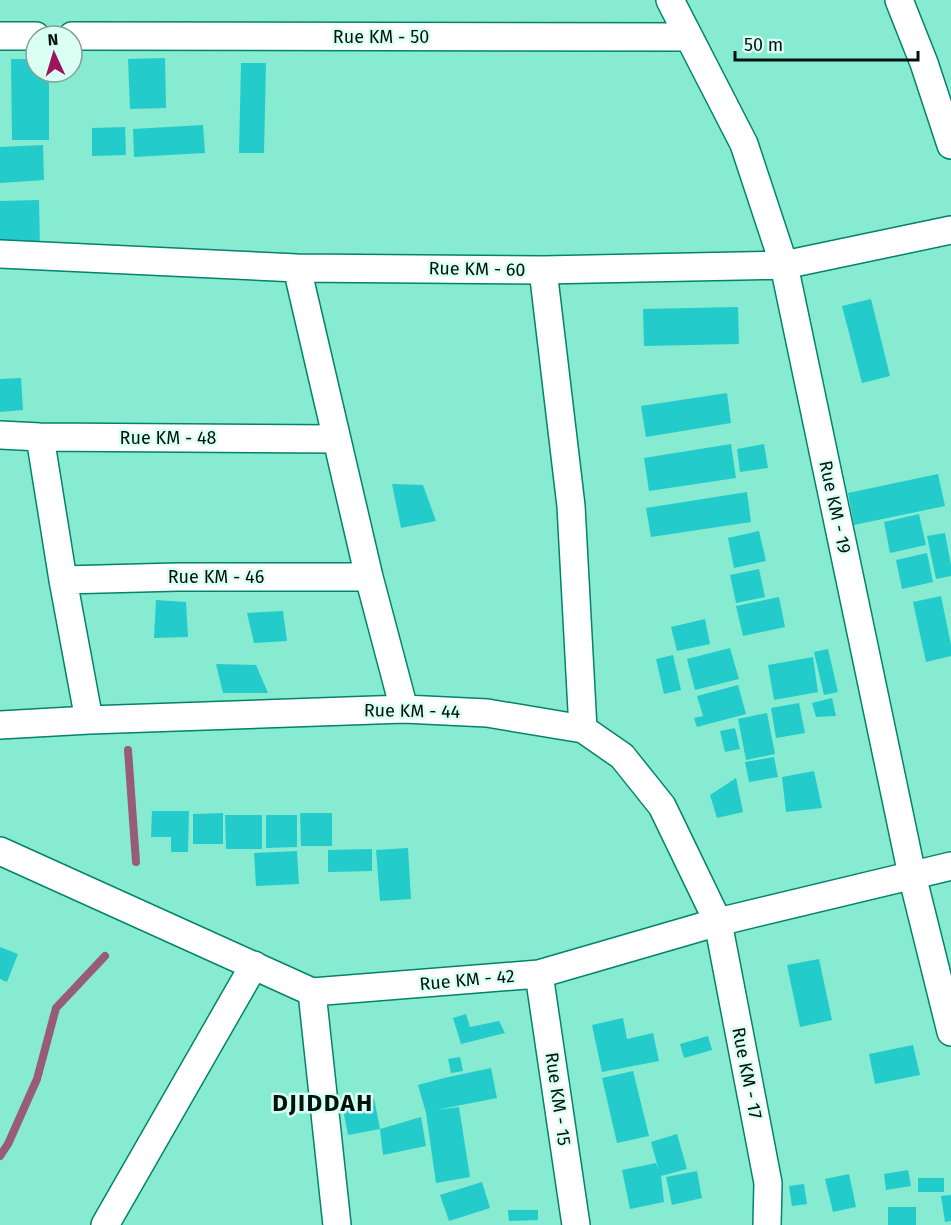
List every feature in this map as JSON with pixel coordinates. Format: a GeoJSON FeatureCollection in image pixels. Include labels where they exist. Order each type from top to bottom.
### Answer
{"type":"FeatureCollection","features":[{"type":"Feature","properties":{"kind":"street","name":"Rue KM - 19"},"geometry":{"type":"LineString","coordinates":[[670,0],[744,144],[784,265],[912,875],[951,1032]]}},
{"type":"Feature","properties":{"kind":"street"},"geometry":{"type":"LineString","coordinates":[[899,0],[924,63],[951,145]]}},
{"type":"Feature","properties":{"kind":"street"},"geometry":{"type":"LineString","coordinates":[[0,36],[24,36]]}},
{"type":"Feature","properties":{"kind":"street","name":"Rue KM - 50"},"geometry":{"type":"LineString","coordinates":[[84,36],[689,37]]}},
{"type":"Feature","properties":{"kind":"street","name":"Rue KM - 60"},"geometry":{"type":"LineString","coordinates":[[0,254],[297,268],[543,270],[784,265],[951,230]]}},
{"type":"Feature","properties":{"kind":"street"},"geometry":{"type":"LineString","coordinates":[[297,268],[369,577],[404,709]]}},
{"type":"Feature","properties":{"kind":"street"},"geometry":{"type":"LineString","coordinates":[[543,270],[571,506],[583,729]]}},
{"type":"Feature","properties":{"kind":"street","name":"Rue KM - 48"},"geometry":{"type":"LineString","coordinates":[[0,435],[336,439]]}},
{"type":"Feature","properties":{"kind":"street"},"geometry":{"type":"LineString","coordinates":[[40,437],[89,720]]}},
{"type":"Feature","properties":{"kind":"street","name":"Rue KM - 46"},"geometry":{"type":"LineString","coordinates":[[63,580],[178,577],[369,577]]}},
{"type":"Feature","properties":{"kind":"street","name":"Rue KM - 44"},"geometry":{"type":"LineString","coordinates":[[0,725],[404,709],[487,713],[583,729],[622,756],[662,806],[718,922]]}},
{"type":"Feature","properties":{"kind":"street","name":"Rue KM - 42"},"geometry":{"type":"LineString","coordinates":[[0,851],[312,992],[539,974],[718,922],[951,866]]}},
{"type":"Feature","properties":{"kind":"street","name":"Rue KM - 17"},"geometry":{"type":"LineString","coordinates":[[718,922],[768,1183],[767,1225]]}},
{"type":"Feature","properties":{"kind":"street"},"geometry":{"type":"LineString","coordinates":[[105,1225],[254,965]]}},
{"type":"Feature","properties":{"kind":"street","name":"Rue KM - 15"},"geometry":{"type":"LineString","coordinates":[[539,974],[576,1225]]}},
{"type":"Feature","properties":{"kind":"street"},"geometry":{"type":"LineString","coordinates":[[312,992],[337,1225]]}},
{"type":"Feature","properties":{"kind":"building"},"geometry":{"type":"Polygon","coordinates":[[[165,58],[166,108],[130,109],[128,59],[165,58]]]}},
{"type":"Feature","properties":{"kind":"building"},"geometry":{"type":"Polygon","coordinates":[[[11,59],[24,59],[24,84],[49,84],[49,140],[12,140],[11,59]]]}},
{"type":"Feature","properties":{"kind":"building"},"geometry":{"type":"Polygon","coordinates":[[[241,63],[266,63],[264,153],[239,153],[241,63]]]}},
{"type":"Feature","properties":{"kind":"building"},"geometry":{"type":"Polygon","coordinates":[[[203,125],[205,153],[134,157],[133,129],[203,125]]]}},
{"type":"Feature","properties":{"kind":"building"},"geometry":{"type":"Polygon","coordinates":[[[125,127],[126,155],[92,156],[92,128],[125,127]]]}},
{"type":"Feature","properties":{"kind":"building"},"geometry":{"type":"Polygon","coordinates":[[[43,145],[44,180],[0,183],[0,147],[43,145]]]}},
{"type":"Feature","properties":{"kind":"building"},"geometry":{"type":"Polygon","coordinates":[[[39,200],[40,249],[0,251],[0,201],[39,200]]]}},
{"type":"Feature","properties":{"kind":"building"},"geometry":{"type":"Polygon","coordinates":[[[871,299],[890,376],[862,383],[842,306],[871,299]]]}},
{"type":"Feature","properties":{"kind":"building"},"geometry":{"type":"Polygon","coordinates":[[[738,307],[739,344],[644,346],[643,309],[738,307]]]}},
{"type":"Feature","properties":{"kind":"building"},"geometry":{"type":"Polygon","coordinates":[[[21,378],[23,410],[0,412],[0,379],[21,378]]]}},
{"type":"Feature","properties":{"kind":"building"},"geometry":{"type":"Polygon","coordinates":[[[727,393],[731,423],[646,437],[641,406],[727,393]]]}},
{"type":"Feature","properties":{"kind":"building"},"geometry":{"type":"Polygon","coordinates":[[[731,444],[736,478],[649,491],[644,458],[731,444]]]}},
{"type":"Feature","properties":{"kind":"building"},"geometry":{"type":"Polygon","coordinates":[[[764,444],[768,468],[740,472],[737,449],[764,444]]]}},
{"type":"Feature","properties":{"kind":"building"},"geometry":{"type":"Polygon","coordinates":[[[938,474],[945,506],[854,525],[848,493],[938,474]]]}},
{"type":"Feature","properties":{"kind":"building"},"geometry":{"type":"Polygon","coordinates":[[[392,484],[423,485],[436,521],[401,528],[392,484]]]}},
{"type":"Feature","properties":{"kind":"building"},"geometry":{"type":"Polygon","coordinates":[[[747,492],[751,522],[651,537],[646,508],[747,492]]]}},
{"type":"Feature","properties":{"kind":"building"},"geometry":{"type":"Polygon","coordinates":[[[919,514],[926,545],[890,553],[884,522],[919,514]]]}},
{"type":"Feature","properties":{"kind":"building"},"geometry":{"type":"Polygon","coordinates":[[[759,531],[766,561],[734,568],[728,538],[759,531]]]}},
{"type":"Feature","properties":{"kind":"building"},"geometry":{"type":"Polygon","coordinates":[[[945,533],[951,576],[936,579],[927,536],[945,533]]]}},
{"type":"Feature","properties":{"kind":"building"},"geometry":{"type":"Polygon","coordinates":[[[927,553],[933,582],[902,589],[896,560],[927,553]]]}},
{"type":"Feature","properties":{"kind":"building"},"geometry":{"type":"Polygon","coordinates":[[[759,569],[765,597],[736,603],[730,575],[759,569]]]}},
{"type":"Feature","properties":{"kind":"building"},"geometry":{"type":"Polygon","coordinates":[[[941,596],[951,645],[951,656],[926,662],[913,602],[941,596]]]}},
{"type":"Feature","properties":{"kind":"building"},"geometry":{"type":"Polygon","coordinates":[[[779,597],[785,627],[743,636],[736,606],[779,597]]]}},
{"type":"Feature","properties":{"kind":"building"},"geometry":{"type":"Polygon","coordinates":[[[156,600],[186,602],[188,637],[154,638],[156,600]]]}},
{"type":"Feature","properties":{"kind":"building"},"geometry":{"type":"Polygon","coordinates":[[[283,611],[287,641],[254,643],[247,613],[283,611]]]}},
{"type":"Feature","properties":{"kind":"building"},"geometry":{"type":"Polygon","coordinates":[[[705,619],[710,644],[677,651],[671,627],[705,619]]]}},
{"type":"Feature","properties":{"kind":"building"},"geometry":{"type":"Polygon","coordinates":[[[730,648],[739,679],[695,690],[687,659],[730,648]]]}},
{"type":"Feature","properties":{"kind":"building"},"geometry":{"type":"Polygon","coordinates":[[[828,649],[838,692],[824,695],[814,652],[828,649]]]}},
{"type":"Feature","properties":{"kind":"building"},"geometry":{"type":"Polygon","coordinates":[[[673,655],[681,690],[664,694],[656,659],[673,655]]]}},
{"type":"Feature","properties":{"kind":"building"},"geometry":{"type":"Polygon","coordinates":[[[813,657],[818,692],[774,700],[768,665],[813,657]]]}},
{"type":"Feature","properties":{"kind":"building"},"geometry":{"type":"Polygon","coordinates":[[[216,664],[256,665],[268,693],[223,693],[216,664]]]}},
{"type":"Feature","properties":{"kind":"building"},"geometry":{"type":"Polygon","coordinates":[[[738,685],[746,714],[697,727],[694,718],[703,716],[697,696],[738,685]]]}},
{"type":"Feature","properties":{"kind":"building"},"geometry":{"type":"Polygon","coordinates":[[[832,698],[836,716],[816,717],[812,703],[832,698]]]}},
{"type":"Feature","properties":{"kind":"building"},"geometry":{"type":"Polygon","coordinates":[[[799,703],[805,733],[776,738],[771,708],[799,703]]]}},
{"type":"Feature","properties":{"kind":"building"},"geometry":{"type":"Polygon","coordinates":[[[767,713],[775,754],[746,760],[738,719],[767,713]]]}},
{"type":"Feature","properties":{"kind":"building"},"geometry":{"type":"Polygon","coordinates":[[[735,728],[740,749],[725,752],[720,731],[735,728]]]}},
{"type":"Feature","properties":{"kind":"building"},"geometry":{"type":"Polygon","coordinates":[[[774,757],[778,777],[749,782],[745,762],[774,757]]]}},
{"type":"Feature","properties":{"kind":"building"},"geometry":{"type":"Polygon","coordinates":[[[814,771],[822,808],[786,812],[782,777],[814,771]]]}},
{"type":"Feature","properties":{"kind":"building"},"geometry":{"type":"Polygon","coordinates":[[[736,778],[743,812],[717,818],[710,795],[736,778]]]}},
{"type":"Feature","properties":{"kind":"building"},"geometry":{"type":"Polygon","coordinates":[[[152,811],[189,811],[188,852],[171,852],[171,837],[151,837],[152,811]]]}},
{"type":"Feature","properties":{"kind":"building"},"geometry":{"type":"Polygon","coordinates":[[[223,813],[223,844],[193,844],[193,814],[223,813]]]}},
{"type":"Feature","properties":{"kind":"building"},"geometry":{"type":"Polygon","coordinates":[[[300,813],[332,813],[332,846],[301,846],[300,813]]]}},
{"type":"Feature","properties":{"kind":"building"},"geometry":{"type":"Polygon","coordinates":[[[225,815],[262,815],[262,849],[226,849],[225,815]]]}},
{"type":"Feature","properties":{"kind":"building"},"geometry":{"type":"Polygon","coordinates":[[[266,815],[297,815],[297,847],[266,848],[266,815]]]}},
{"type":"Feature","properties":{"kind":"building"},"geometry":{"type":"Polygon","coordinates":[[[408,848],[411,899],[380,901],[376,850],[408,848]]]}},
{"type":"Feature","properties":{"kind":"building"},"geometry":{"type":"Polygon","coordinates":[[[372,849],[372,871],[328,872],[328,850],[372,849]]]}},
{"type":"Feature","properties":{"kind":"building"},"geometry":{"type":"Polygon","coordinates":[[[297,851],[299,884],[256,886],[254,853],[297,851]]]}},
{"type":"Feature","properties":{"kind":"building"},"geometry":{"type":"Polygon","coordinates":[[[0,947],[18,954],[7,982],[0,979],[0,947]]]}},
{"type":"Feature","properties":{"kind":"building"},"geometry":{"type":"Polygon","coordinates":[[[819,959],[832,1020],[800,1027],[787,965],[819,959]]]}},
{"type":"Feature","properties":{"kind":"building"},"geometry":{"type":"Polygon","coordinates":[[[466,1014],[470,1027],[499,1021],[505,1033],[461,1044],[453,1018],[466,1014]]]}},
{"type":"Feature","properties":{"kind":"building"},"geometry":{"type":"Polygon","coordinates":[[[623,1018],[627,1039],[653,1033],[659,1061],[602,1072],[592,1025],[623,1018]]]}},
{"type":"Feature","properties":{"kind":"building"},"geometry":{"type":"Polygon","coordinates":[[[708,1036],[712,1050],[684,1058],[680,1044],[708,1036]]]}},
{"type":"Feature","properties":{"kind":"building"},"geometry":{"type":"Polygon","coordinates":[[[913,1045],[920,1075],[875,1084],[869,1054],[913,1045]]]}},
{"type":"Feature","properties":{"kind":"building"},"geometry":{"type":"Polygon","coordinates":[[[460,1057],[463,1071],[451,1073],[448,1059],[460,1057]]]}},
{"type":"Feature","properties":{"kind":"building"},"geometry":{"type":"Polygon","coordinates":[[[491,1068],[497,1098],[436,1110],[459,1107],[470,1177],[436,1183],[426,1113],[418,1085],[491,1068]]]}},
{"type":"Feature","properties":{"kind":"building"},"geometry":{"type":"Polygon","coordinates":[[[633,1071],[649,1136],[617,1143],[602,1078],[633,1071]]]}},
{"type":"Feature","properties":{"kind":"building"},"geometry":{"type":"Polygon","coordinates":[[[374,1098],[380,1129],[348,1135],[342,1104],[374,1098]]]}},
{"type":"Feature","properties":{"kind":"building"},"geometry":{"type":"Polygon","coordinates":[[[421,1117],[426,1146],[383,1155],[380,1129],[421,1117]]]}},
{"type":"Feature","properties":{"kind":"building"},"geometry":{"type":"Polygon","coordinates":[[[677,1134],[687,1169],[661,1176],[664,1202],[630,1209],[622,1170],[656,1163],[659,1171],[651,1142],[677,1134]]]}},
{"type":"Feature","properties":{"kind":"building"},"geometry":{"type":"Polygon","coordinates":[[[908,1170],[911,1186],[886,1190],[884,1174],[908,1170]]]}},
{"type":"Feature","properties":{"kind":"building"},"geometry":{"type":"Polygon","coordinates":[[[697,1171],[702,1198],[672,1205],[666,1177],[697,1171]]]}},
{"type":"Feature","properties":{"kind":"building"},"geometry":{"type":"Polygon","coordinates":[[[849,1174],[856,1207],[833,1212],[825,1179],[849,1174]]]}},
{"type":"Feature","properties":{"kind":"building"},"geometry":{"type":"Polygon","coordinates":[[[918,1178],[944,1178],[944,1192],[918,1192],[918,1178]]]}},
{"type":"Feature","properties":{"kind":"building"},"geometry":{"type":"Polygon","coordinates":[[[482,1182],[490,1208],[449,1221],[440,1195],[482,1182]]]}},
{"type":"Feature","properties":{"kind":"building"},"geometry":{"type":"Polygon","coordinates":[[[804,1184],[807,1204],[792,1206],[789,1186],[804,1184]]]}},
{"type":"Feature","properties":{"kind":"building"},"geometry":{"type":"Polygon","coordinates":[[[951,1195],[951,1221],[945,1222],[941,1196],[951,1195]]]}},
{"type":"Feature","properties":{"kind":"building"},"geometry":{"type":"Polygon","coordinates":[[[888,1207],[916,1207],[916,1225],[888,1225],[888,1207]]]}},
{"type":"Feature","properties":{"kind":"building"},"geometry":{"type":"Polygon","coordinates":[[[508,1210],[538,1210],[538,1220],[509,1221],[508,1210]]]}},
{"type":"Feature","properties":{"kind":"waterway"},"geometry":{"type":"LineString","coordinates":[[128,750],[136,862]]}},
{"type":"Feature","properties":{"kind":"waterway"},"geometry":{"type":"LineString","coordinates":[[0,1156],[8,1144],[37,1079],[56,1008],[105,956]]}},
{"type":"Feature","properties":{"kind":"district","name":"DJIDDAH"},"geometry":{"type":"Point","coordinates":[323,1103]}}]}
